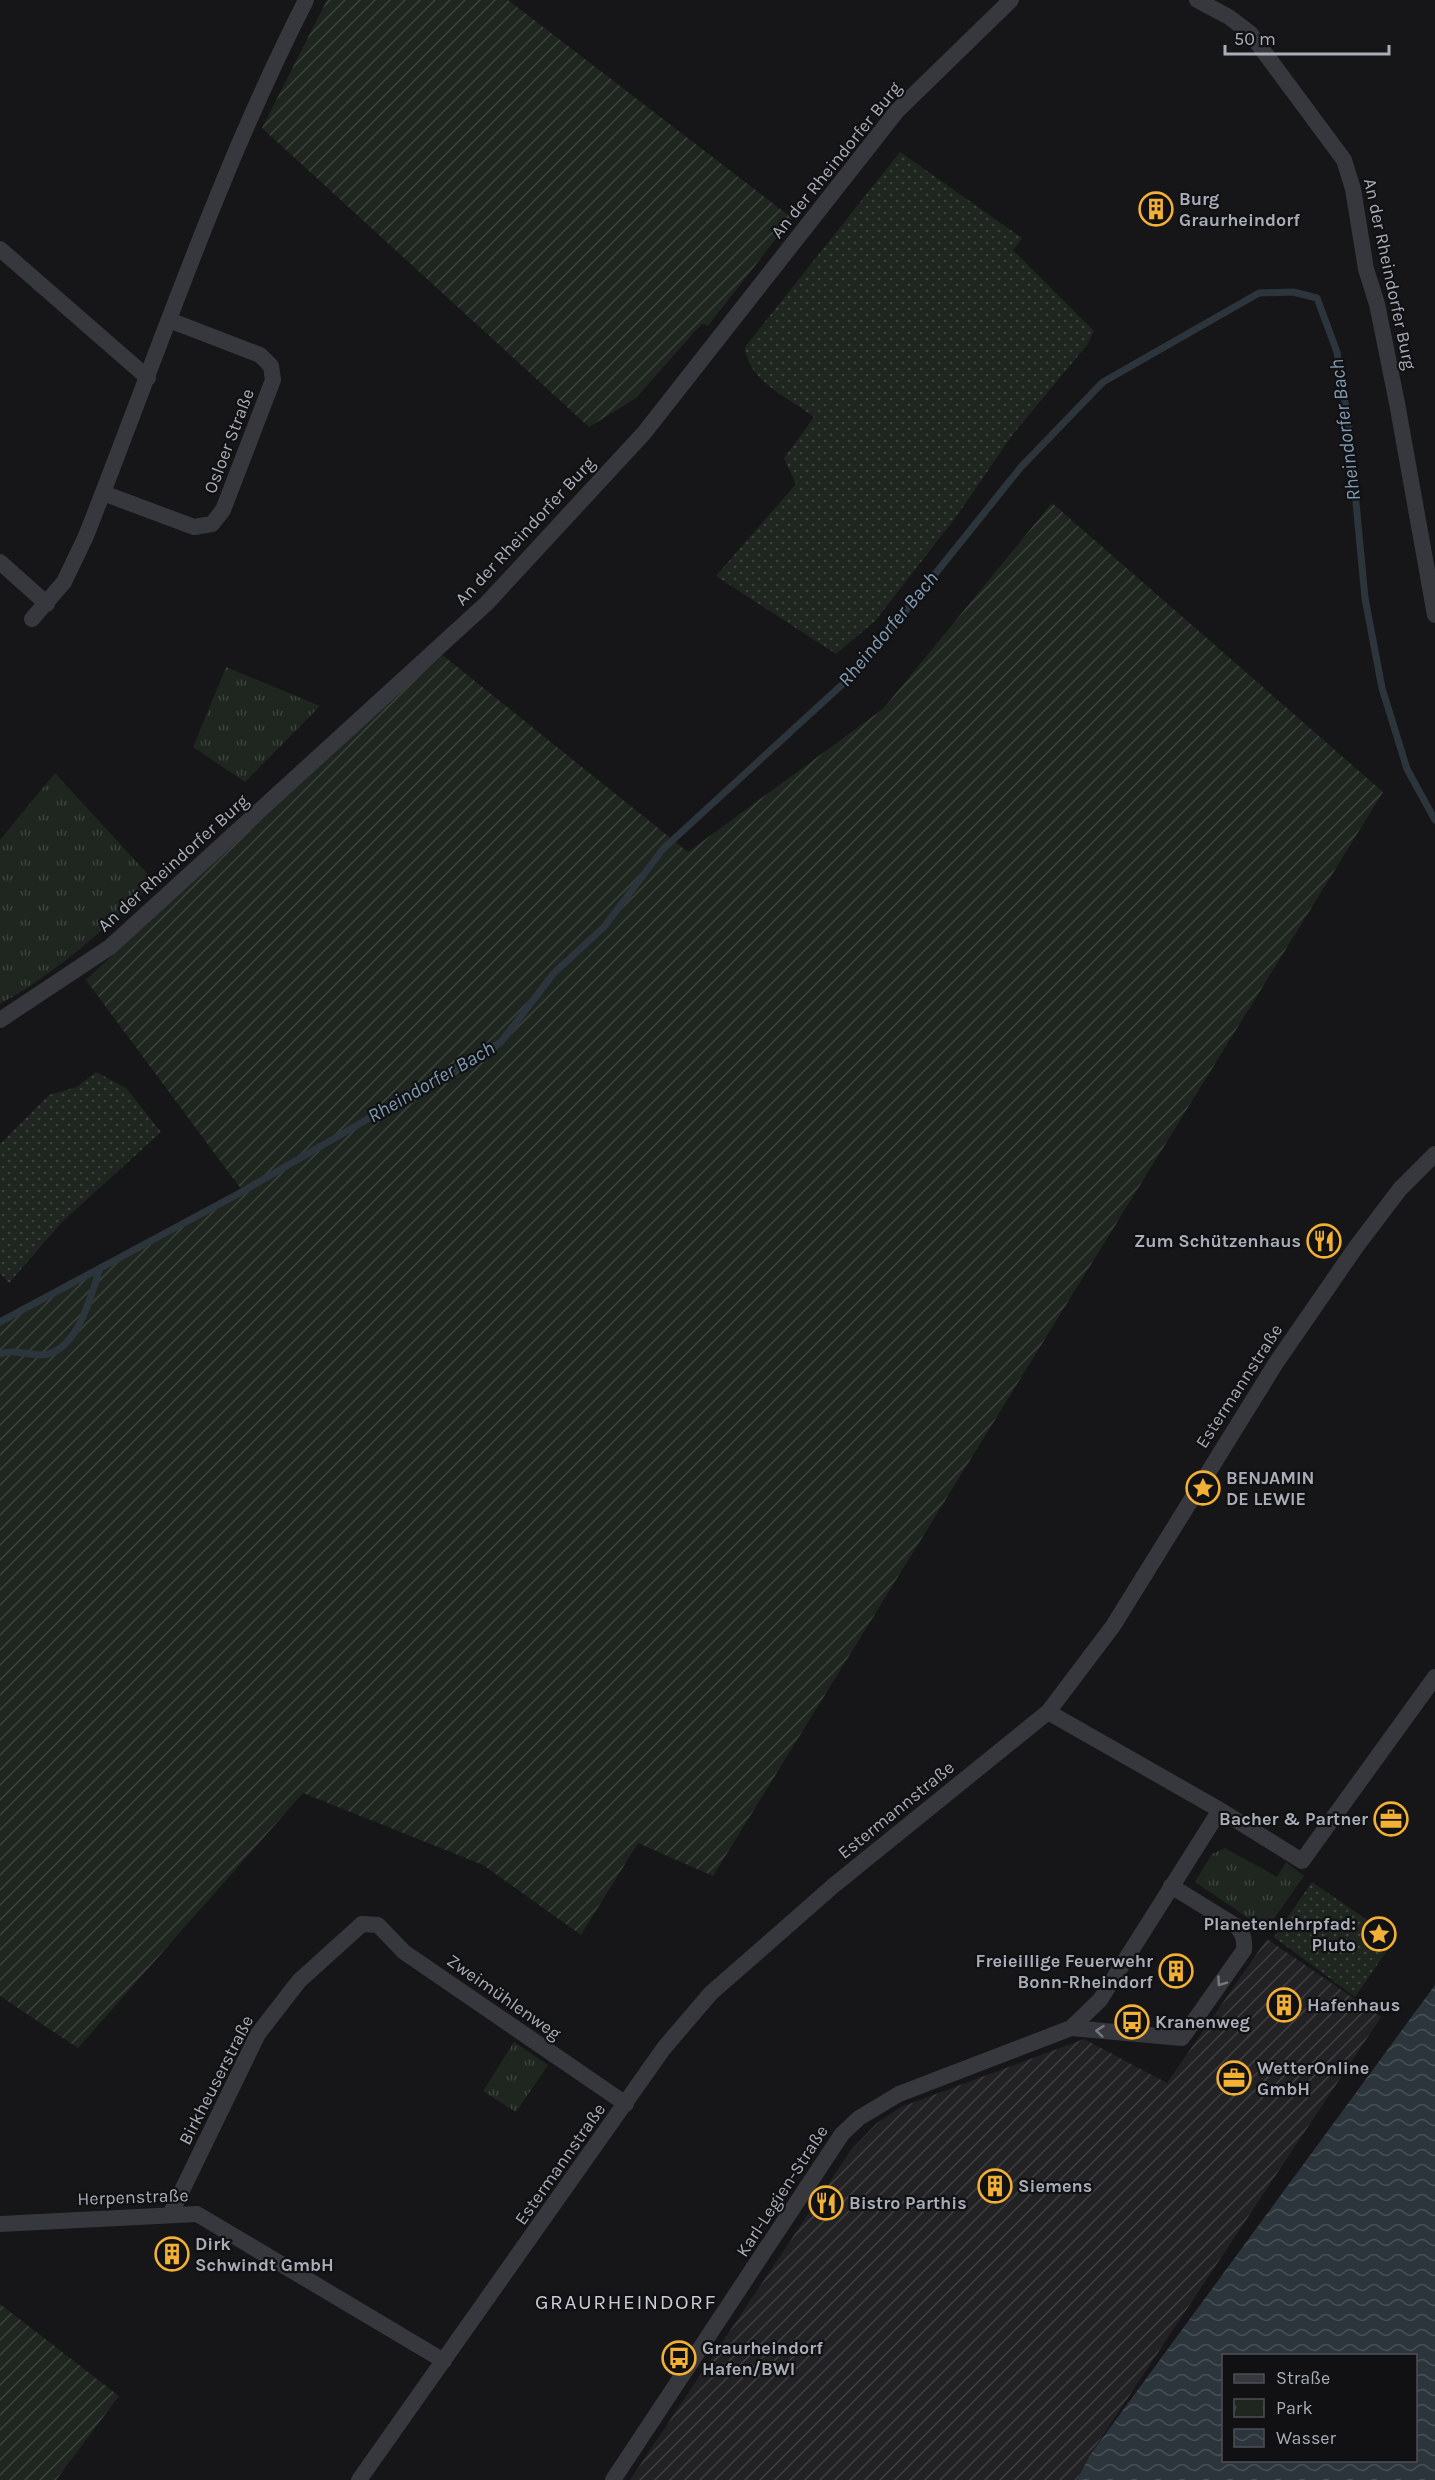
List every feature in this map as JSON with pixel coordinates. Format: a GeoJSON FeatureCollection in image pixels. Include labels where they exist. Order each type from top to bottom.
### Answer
{"type":"FeatureCollection","features":[{"type":"Feature","properties":{"kind":"street"},"geometry":{"type":"LineString","coordinates":[[32,619],[64,582],[103,494],[252,111],[306,0]]}},
{"type":"Feature","properties":{"kind":"street","name":"An der Rheindorfer Burg"},"geometry":{"type":"LineString","coordinates":[[0,1020],[110,947],[488,603],[644,433],[897,111],[1011,0]]}},
{"type":"Feature","properties":{"kind":"street","name":"An der Rheindorfer Burg"},"geometry":{"type":"LineString","coordinates":[[1197,0],[1229,17],[1250,33],[1344,160],[1353,189],[1366,268],[1377,304],[1397,403],[1435,615]]}},
{"type":"Feature","properties":{"kind":"street"},"geometry":{"type":"LineString","coordinates":[[0,249],[148,378]]}},
{"type":"Feature","properties":{"kind":"street","name":"Osloer Straße"},"geometry":{"type":"LineString","coordinates":[[103,494],[194,527],[212,524],[223,510],[273,380],[271,366],[260,355],[169,320]]}},
{"type":"Feature","properties":{"kind":"street"},"geometry":{"type":"LineString","coordinates":[[0,562],[48,603]]}},
{"type":"Feature","properties":{"kind":"street","name":"Estermannstraße"},"geometry":{"type":"LineString","coordinates":[[359,2480],[626,2104],[663,2048],[711,1993],[833,1886],[1048,1712],[1113,1626],[1270,1372],[1356,1247],[1400,1189],[1435,1154]]}},
{"type":"Feature","properties":{"kind":"street"},"geometry":{"type":"LineString","coordinates":[[1048,1712],[1220,1810],[1302,1861],[1435,1677]]}},
{"type":"Feature","properties":{"kind":"street","name":"Karl-Legien-Straße"},"geometry":{"type":"LineString","coordinates":[[613,2480],[842,2134],[859,2118],[899,2094],[1071,2028],[1100,2000],[1220,1810]]}},
{"type":"Feature","properties":{"kind":"street","name":"Karl-Legien-Straße"},"geometry":{"type":"LineString","coordinates":[[1071,2028],[1182,2038],[1244,1950],[1243,1933],[1236,1926],[1171,1886]]}},
{"type":"Feature","properties":{"kind":"street","name":"Zweimühlenweg"},"geometry":{"type":"LineString","coordinates":[[362,1924],[378,1925],[404,1952],[626,2104]]}},
{"type":"Feature","properties":{"kind":"street","name":"Birkheuserstraße"},"geometry":{"type":"LineString","coordinates":[[171,2213],[258,2034],[299,1981],[362,1924]]}},
{"type":"Feature","properties":{"kind":"street","name":"Herpenstraße"},"geometry":{"type":"LineString","coordinates":[[0,2223],[171,2213],[197,2214],[211,2220],[444,2361]]}},
{"type":"Feature","properties":{"kind":"shaded area"},"geometry":{"type":"Polygon","coordinates":[[[1267,1939],[1381,2017],[1090,2455],[1077,2480],[630,2480],[851,2150],[877,2123],[901,2107],[1084,2039],[1167,2083],[1267,1939]]]}},
{"type":"Feature","properties":{"kind":"green space"},"geometry":{"type":"Polygon","coordinates":[[[327,0],[508,0],[792,218],[708,326],[702,324],[696,330],[636,398],[589,427],[262,128],[327,0]]]}},
{"type":"Feature","properties":{"kind":"green space"},"geometry":{"type":"Polygon","coordinates":[[[900,152],[1022,238],[1013,250],[1094,331],[1087,345],[1013,434],[956,517],[875,621],[836,654],[716,576],[796,484],[784,458],[814,417],[771,388],[762,379],[748,359],[745,347],[900,152]]]}},
{"type":"Feature","properties":{"kind":"green space"},"geometry":{"type":"Polygon","coordinates":[[[1052,503],[1383,792],[713,1876],[638,1843],[581,1935],[483,1865],[303,1793],[78,2048],[0,1996],[0,1318],[241,1189],[86,980],[436,650],[688,852],[883,709],[1052,503]]]}},
{"type":"Feature","properties":{"kind":"green space"},"geometry":{"type":"Polygon","coordinates":[[[226,667],[320,706],[245,782],[193,747],[226,667]]]}},
{"type":"Feature","properties":{"kind":"green space"},"geometry":{"type":"Polygon","coordinates":[[[55,773],[155,882],[62,963],[0,1004],[0,840],[55,773]]]}},
{"type":"Feature","properties":{"kind":"green space"},"geometry":{"type":"Polygon","coordinates":[[[96,1072],[126,1088],[161,1132],[61,1223],[9,1283],[0,1273],[0,1144],[49,1095],[77,1087],[96,1072]]]}},
{"type":"Feature","properties":{"kind":"green space"},"geometry":{"type":"Polygon","coordinates":[[[1225,1848],[1277,1877],[1286,1862],[1304,1876],[1266,1930],[1195,1882],[1212,1854],[1225,1848]]]}},
{"type":"Feature","properties":{"kind":"green space"},"geometry":{"type":"Polygon","coordinates":[[[1312,1882],[1395,1939],[1355,1997],[1274,1937],[1312,1882]]]}},
{"type":"Feature","properties":{"kind":"green space"},"geometry":{"type":"Polygon","coordinates":[[[514,2042],[548,2065],[516,2112],[483,2091],[514,2042]]]}},
{"type":"Feature","properties":{"kind":"green space"},"geometry":{"type":"Polygon","coordinates":[[[0,2304],[119,2396],[56,2480],[0,2480],[0,2304]]]}},
{"type":"Feature","properties":{"kind":"water"},"geometry":{"type":"Polygon","coordinates":[[[1435,1985],[1435,2480],[1077,2480],[1090,2455],[1435,1985]]]}},
{"type":"Feature","properties":{"kind":"waterway","name":"Rheindorfer Bach"},"geometry":{"type":"LineString","coordinates":[[0,1322],[238,1194],[501,1042],[554,973],[604,927],[663,849],[858,670],[1021,467],[1103,382],[1259,293],[1293,292],[1317,298],[1337,352],[1349,428],[1365,598],[1382,688],[1407,769],[1435,820]]}},
{"type":"Feature","properties":{"kind":"waterway"},"geometry":{"type":"LineString","coordinates":[[0,1354],[15,1352],[41,1355],[54,1352],[64,1345],[81,1322],[100,1268]]}},
{"type":"Feature","properties":{"kind":"place","name":"Burg Graurheindorf"},"geometry":{"type":"Point","coordinates":[1156,209]}},
{"type":"Feature","properties":{"kind":"place","name":"Zum Schützenhaus"},"geometry":{"type":"Point","coordinates":[1324,1241]}},
{"type":"Feature","properties":{"kind":"place","name":"BENJAMIN DE LEWIE"},"geometry":{"type":"Point","coordinates":[1203,1488]}},
{"type":"Feature","properties":{"kind":"place","name":"Bacher & Partner"},"geometry":{"type":"Point","coordinates":[1391,1819]}},
{"type":"Feature","properties":{"kind":"place","name":"Planetenlehrpfad: Pluto"},"geometry":{"type":"Point","coordinates":[1379,1934]}},
{"type":"Feature","properties":{"kind":"place","name":"Freieillige Feuerwehr Bonn-Rheindorf"},"geometry":{"type":"Point","coordinates":[1176,1971]}},
{"type":"Feature","properties":{"kind":"place","name":"Hafenhaus"},"geometry":{"type":"Point","coordinates":[1284,2005]}},
{"type":"Feature","properties":{"kind":"place","name":"Kranenweg"},"geometry":{"type":"Point","coordinates":[1132,2022]}},
{"type":"Feature","properties":{"kind":"place","name":"WetterOnline GmbH"},"geometry":{"type":"Point","coordinates":[1234,2078]}},
{"type":"Feature","properties":{"kind":"place","name":"Siemens"},"geometry":{"type":"Point","coordinates":[995,2186]}},
{"type":"Feature","properties":{"kind":"place","name":"Bistro Parthis"},"geometry":{"type":"Point","coordinates":[826,2203]}},
{"type":"Feature","properties":{"kind":"place","name":"Dirk Schwindt GmbH"},"geometry":{"type":"Point","coordinates":[172,2254]}},
{"type":"Feature","properties":{"kind":"place","name":"Graurheindorf Hafen/BWI"},"geometry":{"type":"Point","coordinates":[679,2358]}},
{"type":"Feature","properties":{"kind":"district","name":"GRAURHEINDORF"},"geometry":{"type":"Point","coordinates":[626,2302]}}]}
